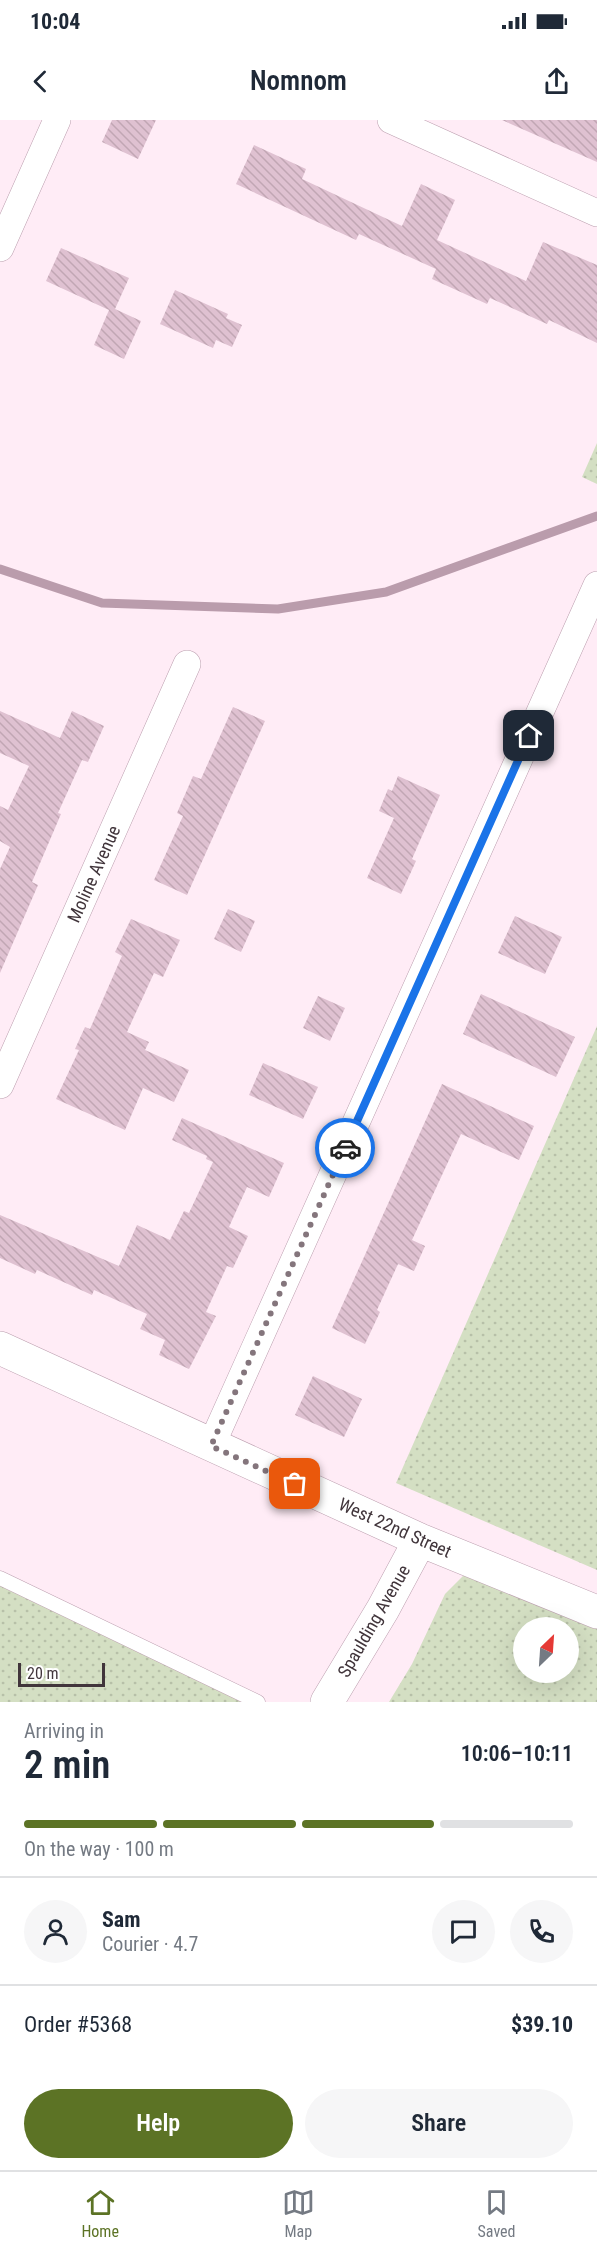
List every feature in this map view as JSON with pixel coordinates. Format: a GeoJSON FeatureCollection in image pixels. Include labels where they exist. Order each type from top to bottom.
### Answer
{"type":"FeatureCollection","features":[{"type":"Feature","properties":{"kind":"street"},"geometry":{"type":"LineString","coordinates":[[0,248],[57,120]]}},
{"type":"Feature","properties":{"kind":"street"},"geometry":{"type":"LineString","coordinates":[[391,120],[442,130],[597,213]]}},
{"type":"Feature","properties":{"kind":"street"},"geometry":{"type":"LineString","coordinates":[[211,1446],[597,585]]}},
{"type":"Feature","properties":{"kind":"street","name":"Moline Avenue"},"geometry":{"type":"LineString","coordinates":[[0,1084],[187,664]]}},
{"type":"Feature","properties":{"kind":"street","name":"West 22nd Street"},"geometry":{"type":"LineString","coordinates":[[0,1348],[420,1540],[597,1612]]}},
{"type":"Feature","properties":{"kind":"street","name":"Spaulding Avenue"},"geometry":{"type":"LineString","coordinates":[[327,1702],[383,1609],[420,1540]]}},
{"type":"Feature","properties":{"kind":"lane"},"geometry":{"type":"LineString","coordinates":[[0,1578],[258,1702]]}},
{"type":"Feature","properties":{"kind":"green space"},"geometry":{"type":"Polygon","coordinates":[[[597,443],[597,484],[582,477],[597,443]]]}},
{"type":"Feature","properties":{"kind":"green space"},"geometry":{"type":"Polygon","coordinates":[[[597,1026],[597,1570],[396,1483],[597,1026]]]}},
{"type":"Feature","properties":{"kind":"green space"},"geometry":{"type":"Polygon","coordinates":[[[468,1571],[578,1617],[513,1617],[513,1683],[579,1683],[579,1617],[597,1625],[597,1702],[389,1702],[412,1664],[445,1594],[468,1571]]]}},
{"type":"Feature","properties":{"kind":"green space"},"geometry":{"type":"Polygon","coordinates":[[[0,1585],[247,1702],[0,1702],[0,1585]]]}},
{"type":"Feature","properties":{"kind":"building"},"geometry":{"type":"Polygon","coordinates":[[[112,120],[156,120],[138,159],[102,142],[112,120]]]}},
{"type":"Feature","properties":{"kind":"building"},"geometry":{"type":"Polygon","coordinates":[[[502,120],[597,120],[597,162],[502,120]]]}},
{"type":"Feature","properties":{"kind":"building"},"geometry":{"type":"Polygon","coordinates":[[[254,145],[306,169],[302,179],[402,226],[421,184],[455,200],[437,240],[526,281],[543,242],[597,265],[597,343],[549,320],[547,324],[490,298],[487,304],[432,279],[436,269],[359,234],[356,240],[236,184],[254,145]]]}},
{"type":"Feature","properties":{"kind":"building"},"geometry":{"type":"Polygon","coordinates":[[[61,248],[129,278],[115,309],[141,321],[124,359],[94,345],[109,310],[46,281],[61,248]]]}},
{"type":"Feature","properties":{"kind":"building"},"geometry":{"type":"Polygon","coordinates":[[[175,290],[228,314],[226,318],[242,325],[232,347],[216,340],[213,348],[160,324],[175,290]]]}},
{"type":"Feature","properties":{"kind":"building"},"geometry":{"type":"Polygon","coordinates":[[[233,707],[265,721],[187,895],[154,880],[183,816],[177,813],[193,776],[201,779],[233,707]]]}},
{"type":"Feature","properties":{"kind":"building"},"geometry":{"type":"Polygon","coordinates":[[[0,711],[60,738],[72,711],[104,726],[88,762],[82,760],[58,813],[61,814],[32,882],[38,885],[0,973],[0,869],[10,847],[0,841],[0,806],[8,810],[29,766],[0,753],[0,711]]]}},
{"type":"Feature","properties":{"kind":"building"},"geometry":{"type":"Polygon","coordinates":[[[398,776],[440,795],[412,859],[416,861],[401,894],[367,878],[394,818],[379,811],[388,789],[392,791],[398,776]]]}},
{"type":"Feature","properties":{"kind":"building"},"geometry":{"type":"Polygon","coordinates":[[[228,909],[255,921],[241,952],[214,939],[228,909]]]}},
{"type":"Feature","properties":{"kind":"building"},"geometry":{"type":"Polygon","coordinates":[[[515,916],[562,937],[545,974],[498,953],[515,916]]]}},
{"type":"Feature","properties":{"kind":"building"},"geometry":{"type":"Polygon","coordinates":[[[131,919],[180,940],[163,977],[154,973],[127,1032],[149,1042],[145,1050],[189,1070],[174,1102],[143,1088],[125,1130],[56,1099],[79,1050],[75,1049],[85,1027],[90,1029],[122,956],[115,952],[131,919]]]}},
{"type":"Feature","properties":{"kind":"building"},"geometry":{"type":"Polygon","coordinates":[[[481,994],[575,1037],[556,1077],[463,1034],[481,994]]]}},
{"type":"Feature","properties":{"kind":"building"},"geometry":{"type":"Polygon","coordinates":[[[318,996],[345,1008],[330,1041],[303,1028],[318,996]]]}},
{"type":"Feature","properties":{"kind":"building"},"geometry":{"type":"Polygon","coordinates":[[[263,1063],[318,1087],[303,1119],[249,1095],[263,1063]]]}},
{"type":"Feature","properties":{"kind":"building"},"geometry":{"type":"Polygon","coordinates":[[[442,1084],[534,1126],[519,1160],[461,1134],[412,1240],[425,1246],[414,1271],[398,1264],[377,1310],[380,1312],[365,1344],[332,1328],[442,1084]]]}},
{"type":"Feature","properties":{"kind":"building"},"geometry":{"type":"Polygon","coordinates":[[[182,1118],[284,1163],[269,1197],[247,1187],[229,1227],[248,1236],[233,1268],[227,1266],[206,1312],[216,1316],[189,1369],[159,1355],[165,1340],[140,1329],[147,1314],[94,1290],[92,1295],[37,1270],[35,1274],[0,1258],[0,1215],[119,1266],[137,1225],[170,1240],[184,1211],[189,1213],[213,1162],[206,1159],[207,1156],[172,1140],[182,1118]]]}},
{"type":"Feature","properties":{"kind":"building"},"geometry":{"type":"Polygon","coordinates":[[[313,1376],[362,1399],[344,1437],[295,1415],[313,1376]]]}},
{"type":"Feature","properties":{"kind":"waterway"},"geometry":{"type":"LineString","coordinates":[[0,569],[102,603],[278,609],[386,592],[597,516]]}},
{"type":"Feature","properties":{"kind":"way so far"},"geometry":{"type":"LineString","coordinates":[[295,1484],[211,1446],[345,1148]]}},
{"type":"Feature","properties":{"kind":"route"},"geometry":{"type":"LineString","coordinates":[[345,1148],[529,736]]}}]}
